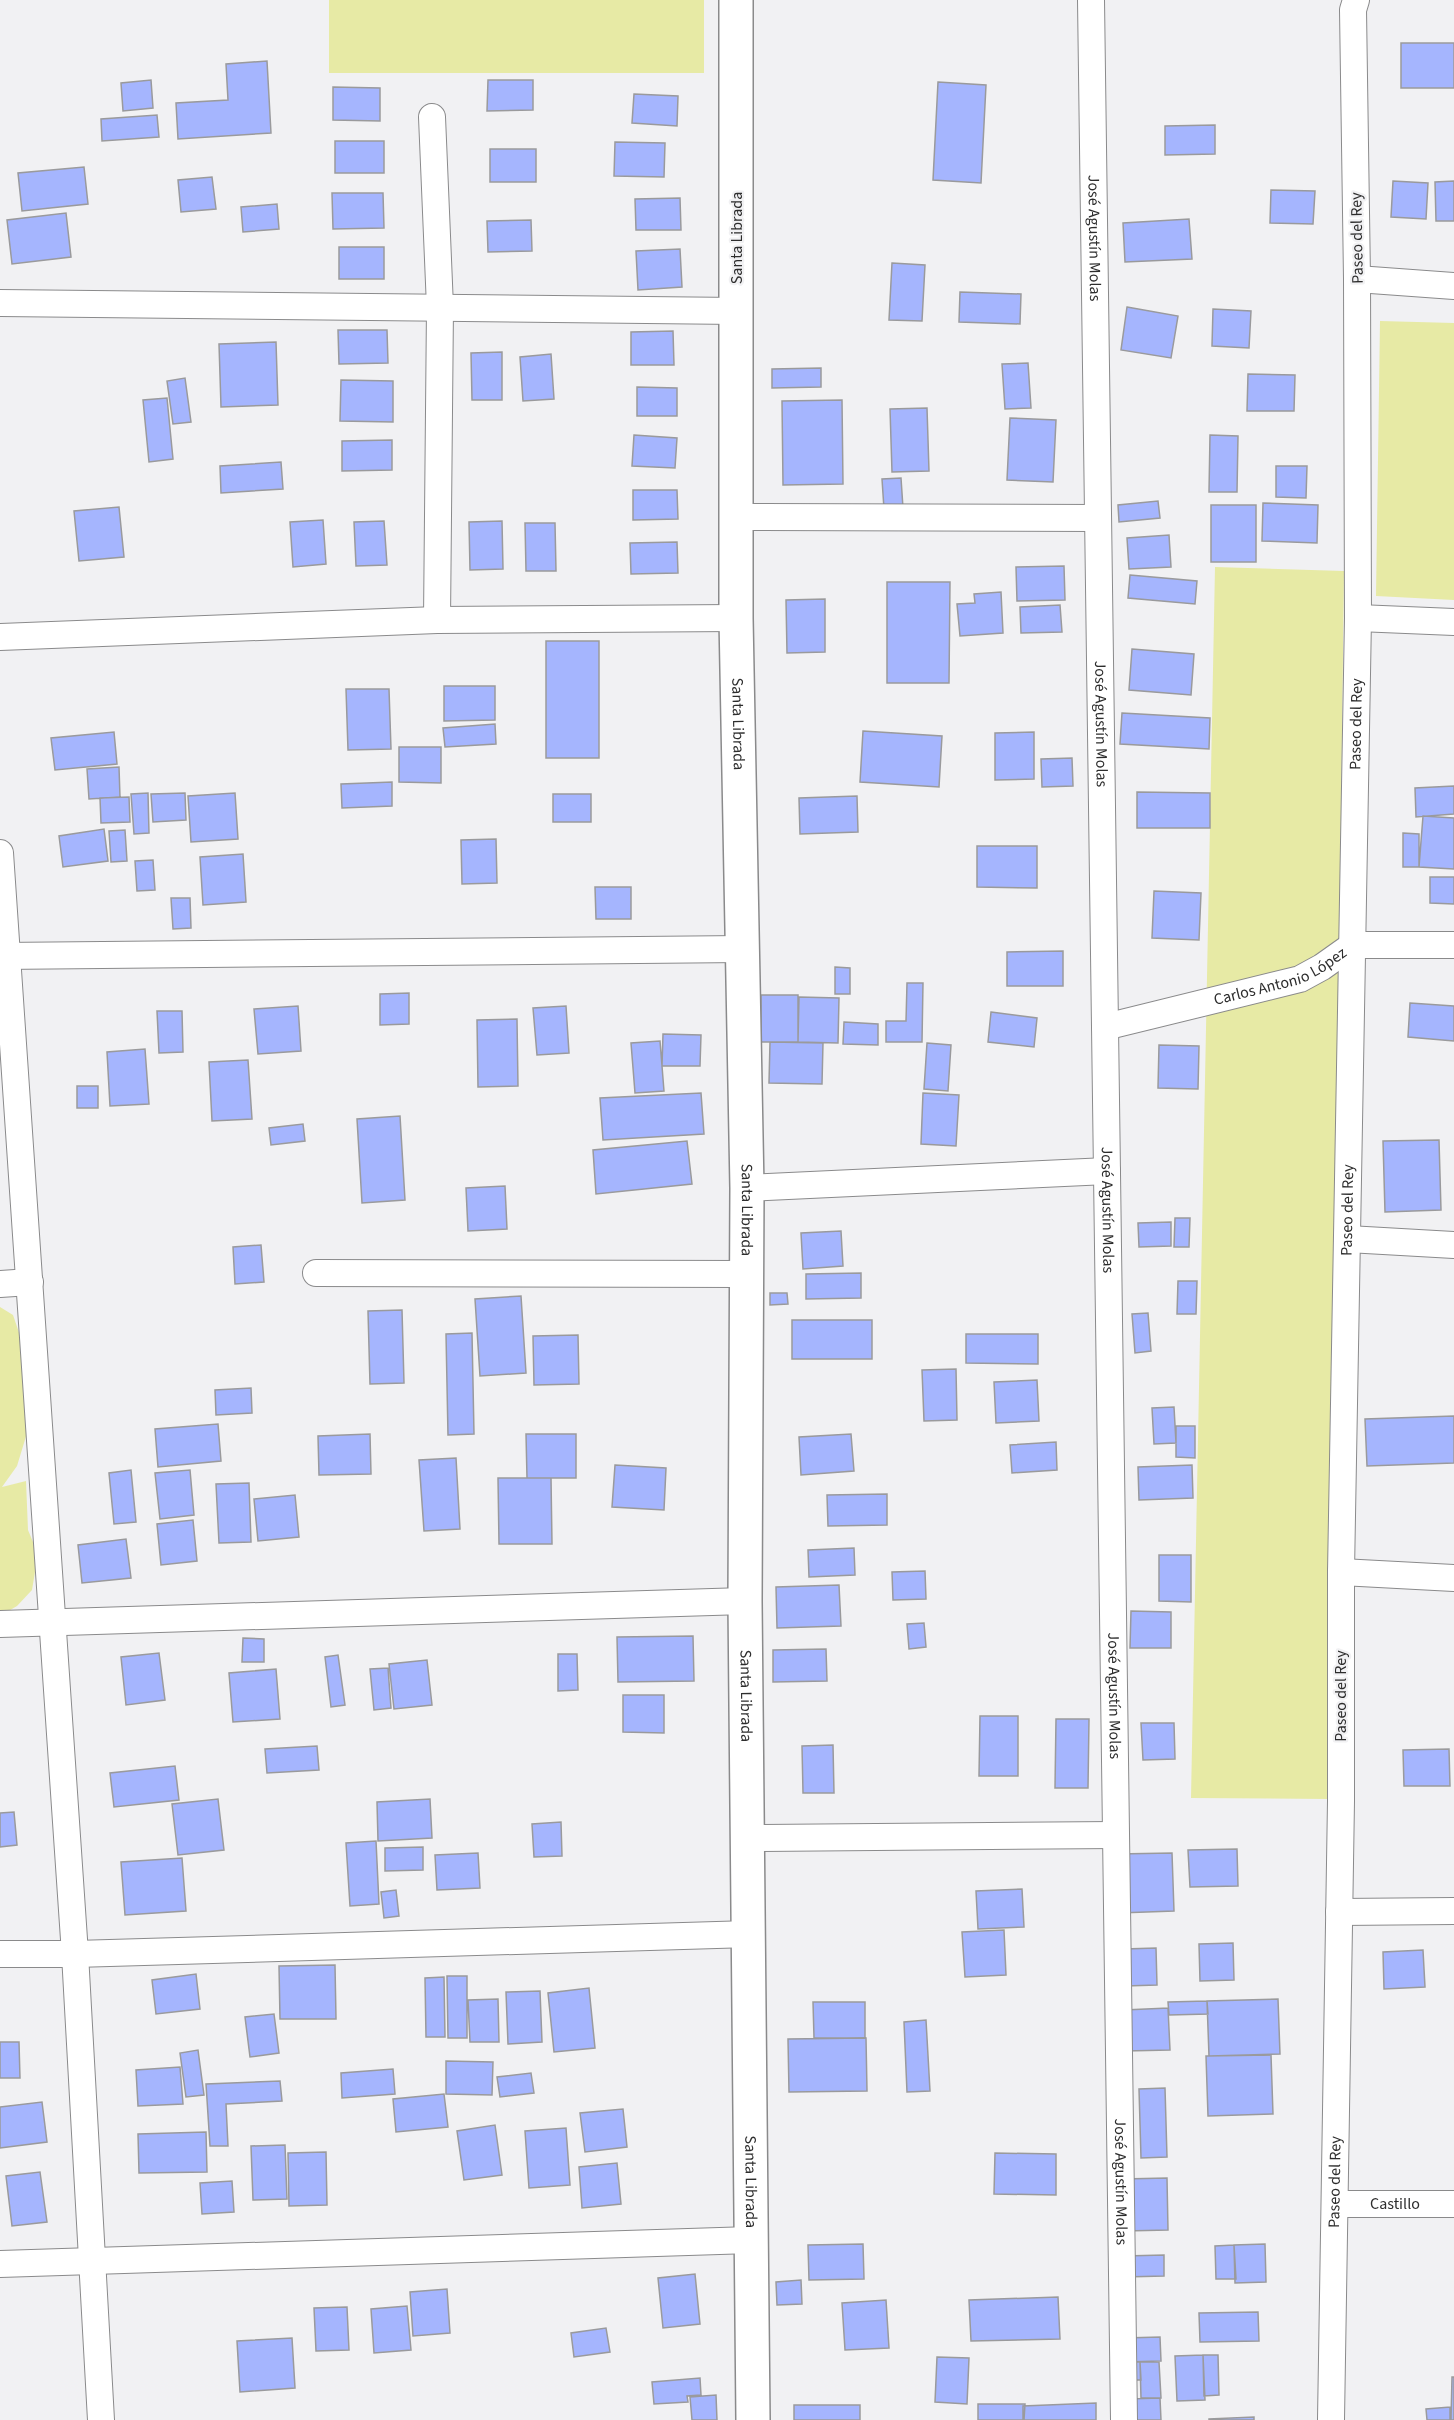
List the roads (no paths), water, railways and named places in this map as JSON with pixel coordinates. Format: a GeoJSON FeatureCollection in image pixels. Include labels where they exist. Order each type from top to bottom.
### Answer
{"type":"FeatureCollection","features":[{"type":"Feature","properties":{"kind":"street","name":"Santa Librada"},"geometry":{"type":"LineString","coordinates":[[736,0],[738,311],[736,618],[747,1188],[745,1601],[753,2420]]}},
{"type":"Feature","properties":{"kind":"street","name":"José Agustín Molas"},"geometry":{"type":"LineString","coordinates":[[1091,0],[1124,2420]]}},
{"type":"Feature","properties":{"kind":"street","name":"Paseo del Rey"},"geometry":{"type":"LineString","coordinates":[[1331,2420],[1339,1912],[1341,1572],[1358,618],[1353,10],[1356,0]]}},
{"type":"Feature","properties":{"kind":"street"},"geometry":{"type":"LineString","coordinates":[[432,117],[440,307],[437,620]]}},
{"type":"Feature","properties":{"kind":"street"},"geometry":{"type":"LineString","coordinates":[[1357,279],[1454,286]]}},
{"type":"Feature","properties":{"kind":"street"},"geometry":{"type":"LineString","coordinates":[[0,303],[738,311]]}},
{"type":"Feature","properties":{"kind":"street"},"geometry":{"type":"LineString","coordinates":[[738,517],[1098,518]]}},
{"type":"Feature","properties":{"kind":"street"},"geometry":{"type":"LineString","coordinates":[[0,637],[437,620],[736,618]]}},
{"type":"Feature","properties":{"kind":"street"},"geometry":{"type":"LineString","coordinates":[[1358,618],[1454,622]]}},
{"type":"Feature","properties":{"kind":"street"},"geometry":{"type":"LineString","coordinates":[[0,853],[4,956],[30,1282],[75,1954],[101,2420]]}},
{"type":"Feature","properties":{"kind":"street","name":"Carlos Antonio López"},"geometry":{"type":"LineString","coordinates":[[1105,1027],[1300,979],[1353,945],[1454,945]]}},
{"type":"Feature","properties":{"kind":"street"},"geometry":{"type":"LineString","coordinates":[[4,956],[743,949]]}},
{"type":"Feature","properties":{"kind":"street"},"geometry":{"type":"LineString","coordinates":[[747,1188],[1107,1171]]}},
{"type":"Feature","properties":{"kind":"street"},"geometry":{"type":"LineString","coordinates":[[1348,1239],[1454,1245]]}},
{"type":"Feature","properties":{"kind":"street"},"geometry":{"type":"LineString","coordinates":[[316,1273],[745,1274]]}},
{"type":"Feature","properties":{"kind":"street"},"geometry":{"type":"LineString","coordinates":[[0,1284],[30,1282]]}},
{"type":"Feature","properties":{"kind":"street"},"geometry":{"type":"LineString","coordinates":[[1341,1572],[1454,1578]]}},
{"type":"Feature","properties":{"kind":"street"},"geometry":{"type":"LineString","coordinates":[[0,1624],[745,1601]]}},
{"type":"Feature","properties":{"kind":"street"},"geometry":{"type":"LineString","coordinates":[[749,1838],[1115,1835]]}},
{"type":"Feature","properties":{"kind":"street"},"geometry":{"type":"LineString","coordinates":[[1339,1912],[1454,1911]]}},
{"type":"Feature","properties":{"kind":"street"},"geometry":{"type":"LineString","coordinates":[[0,1954],[75,1954],[750,1934]]}},
{"type":"Feature","properties":{"kind":"street","name":"Castillo"},"geometry":{"type":"LineString","coordinates":[[1335,2204],[1454,2204]]}},
{"type":"Feature","properties":{"kind":"street"},"geometry":{"type":"LineString","coordinates":[[0,2264],[751,2240]]}}]}
